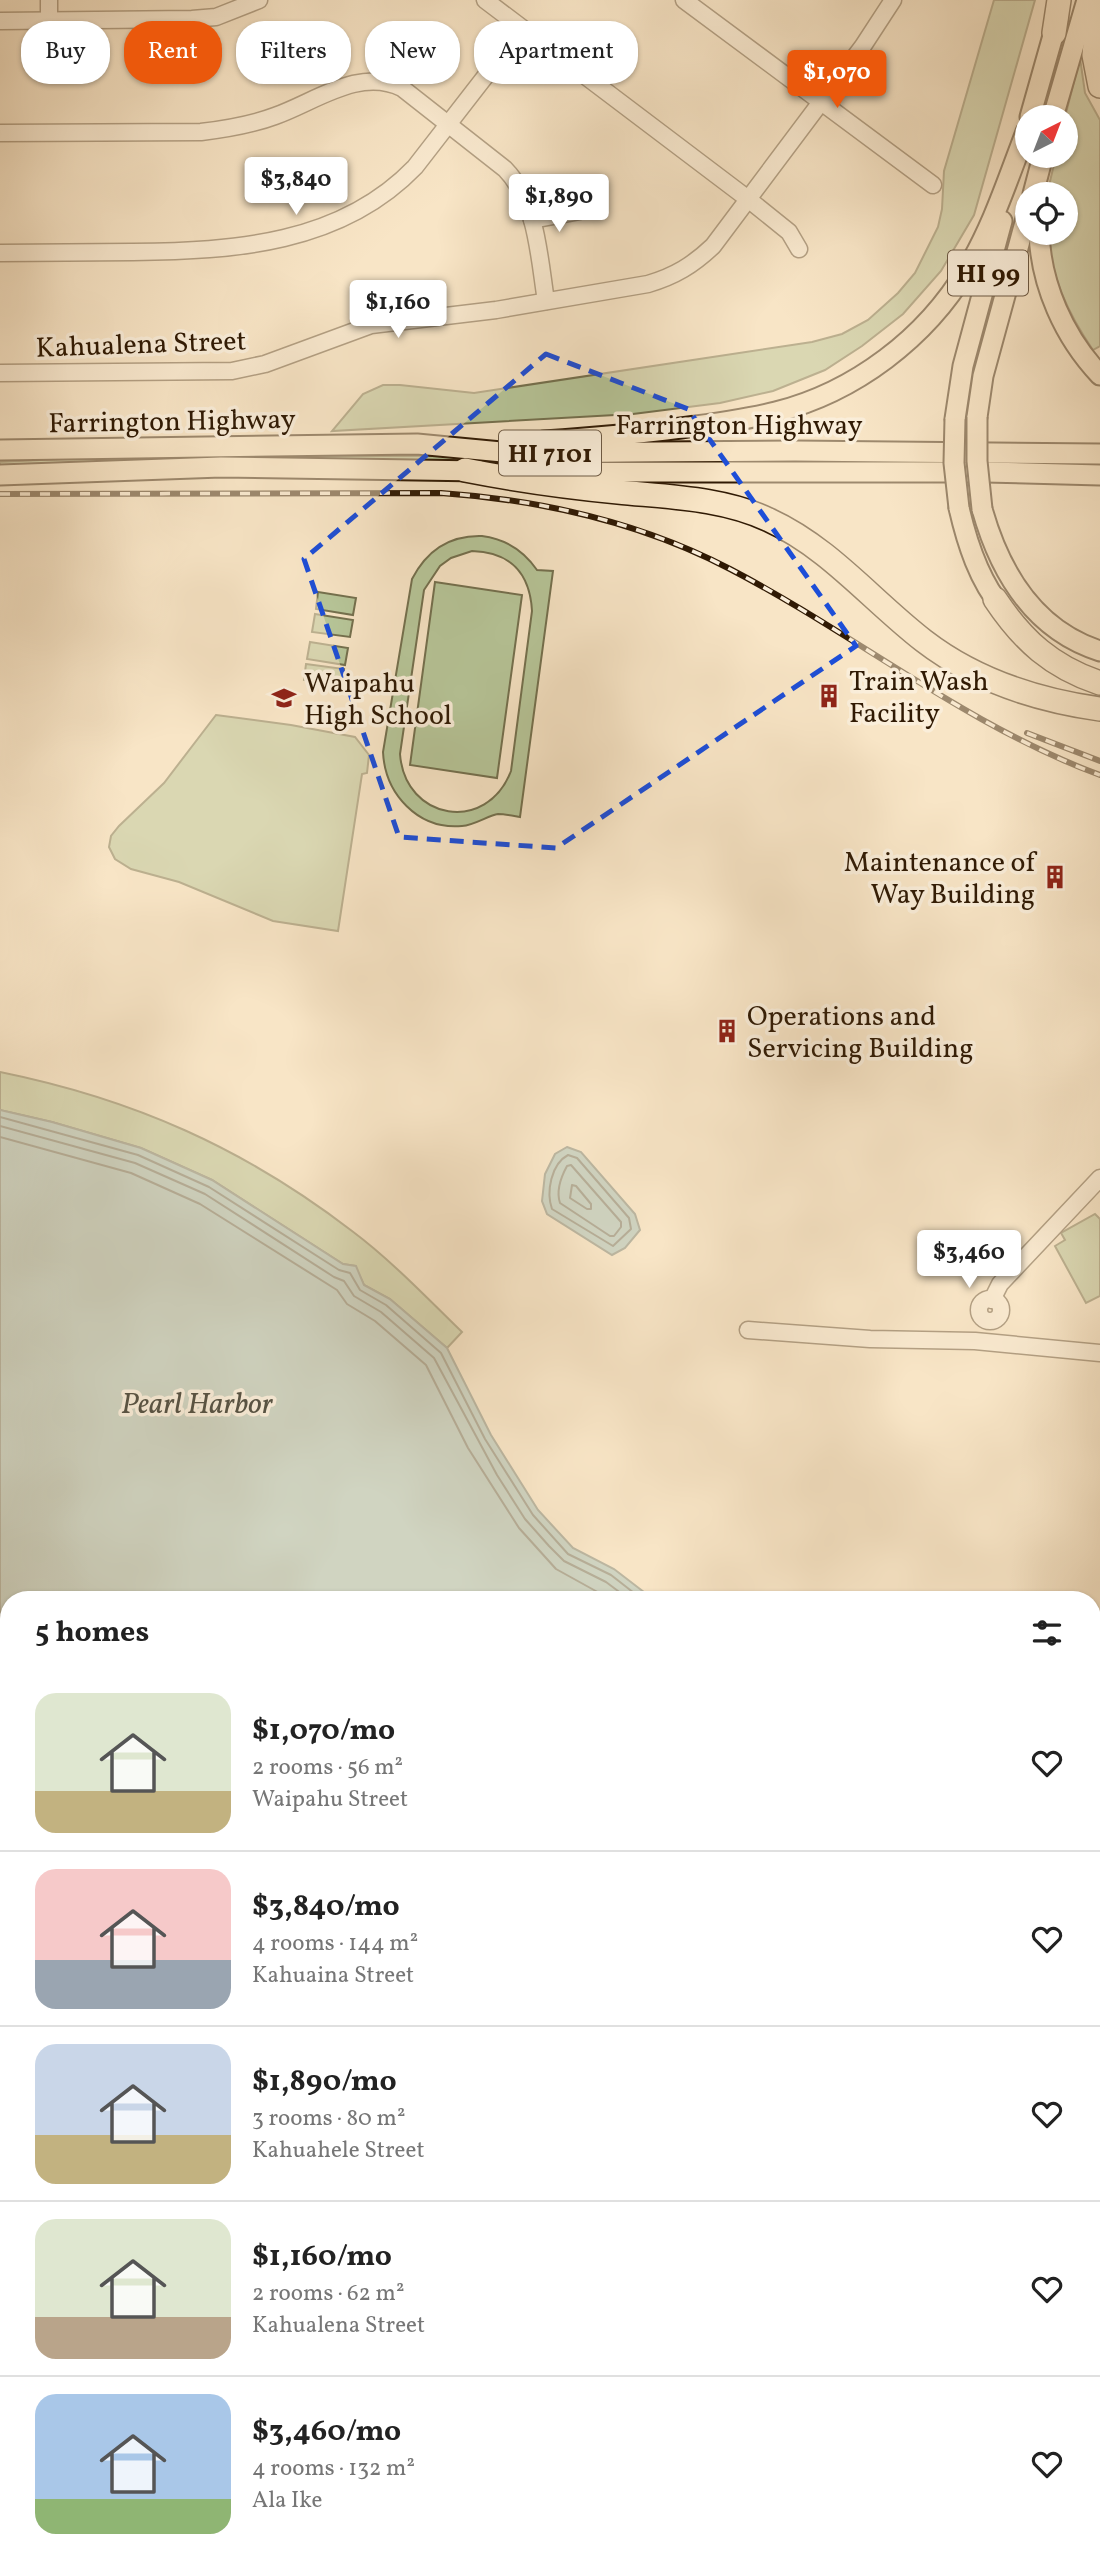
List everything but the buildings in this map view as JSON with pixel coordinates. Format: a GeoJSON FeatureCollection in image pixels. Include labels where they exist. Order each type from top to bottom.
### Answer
{"type":"FeatureCollection","features":[{"type":"Feature","properties":{"kind":"highway"},"geometry":{"type":"LineString","coordinates":[[1054,33],[1061,0]]}},
{"type":"Feature","properties":{"kind":"highway"},"geometry":{"type":"LineString","coordinates":[[1099,0],[1094,55],[1100,86]]}},
{"type":"Feature","properties":{"kind":"highway"},"geometry":{"type":"LineString","coordinates":[[465,470],[535,483],[715,504],[766,519],[800,536],[831,558],[923,640],[981,677],[1010,689],[1056,702],[1100,709]]}},
{"type":"Feature","properties":{"kind":"highway"},"geometry":{"type":"LineString","coordinates":[[995,599],[1011,623],[1030,643],[1055,663],[1100,683]]}},
{"type":"Feature","properties":{"kind":"main road"},"geometry":{"type":"LineString","coordinates":[[1057,105],[1087,0]]}},
{"type":"Feature","properties":{"kind":"main road"},"geometry":{"type":"LineString","coordinates":[[1033,105],[1054,33]]}},
{"type":"Feature","properties":{"kind":"main road"},"geometry":{"type":"LineString","coordinates":[[417,444],[497,444],[629,435],[777,412],[835,390],[906,343],[948,297],[966,271],[989,227],[1015,161]]}},
{"type":"Feature","properties":{"kind":"main road","name":"HI 99"},"geometry":{"type":"LineString","coordinates":[[1017,168],[963,366],[954,419],[954,463],[959,508],[974,558],[995,599],[1014,621],[1047,648],[1065,658],[1100,670]]}},
{"type":"Feature","properties":{"kind":"main road"},"geometry":{"type":"LineString","coordinates":[[1019,245],[983,376],[977,417],[977,461],[982,509],[998,556],[1024,600],[1049,625],[1067,637],[1100,652]]}},
{"type":"Feature","properties":{"kind":"main road","name":"HI 99"},"geometry":{"type":"LineString","coordinates":[[1041,245],[1048,282],[1061,319],[1100,375]]}},
{"type":"Feature","properties":{"kind":"main road","name":"Farrington Highway"},"geometry":{"type":"LineString","coordinates":[[0,450],[417,444],[512,453],[1100,453]]}},
{"type":"Feature","properties":{"kind":"main road","name":"Farrington Highway"},"geometry":{"type":"LineString","coordinates":[[0,475],[221,467],[586,473],[985,472],[1100,475]]}},
{"type":"Feature","properties":{"kind":"main road"},"geometry":{"type":"LineString","coordinates":[[985,472],[1100,486]]}},
{"type":"Feature","properties":{"kind":"street"},"geometry":{"type":"LineString","coordinates":[[48,0],[49,20]]}},
{"type":"Feature","properties":{"kind":"street"},"geometry":{"type":"LineString","coordinates":[[0,21],[192,19],[216,16],[259,0]]}},
{"type":"Feature","properties":{"kind":"street"},"geometry":{"type":"LineString","coordinates":[[485,0],[512,21]]}},
{"type":"Feature","properties":{"kind":"street"},"geometry":{"type":"LineString","coordinates":[[684,0],[933,185]]}},
{"type":"Feature","properties":{"kind":"street","name":"Kahualena Street"},"geometry":{"type":"LineString","coordinates":[[0,373],[232,371],[265,364],[371,326],[545,301],[669,278],[684,270],[713,246],[863,46],[890,1]]}},
{"type":"Feature","properties":{"kind":"street"},"geometry":{"type":"LineString","coordinates":[[0,133],[201,132],[274,117],[332,91],[372,81],[390,82],[402,88],[514,178],[526,199],[532,220],[545,301]]}},
{"type":"Feature","properties":{"kind":"street"},"geometry":{"type":"LineString","coordinates":[[0,253],[200,251],[288,239],[332,223],[380,199],[415,167],[480,84]]}},
{"type":"Feature","properties":{"kind":"street"},"geometry":{"type":"LineString","coordinates":[[595,84],[789,232],[799,249]]}},
{"type":"Feature","properties":{"kind":"street"},"geometry":{"type":"LineString","coordinates":[[532,220],[580,211]]}},
{"type":"Feature","properties":{"kind":"street"},"geometry":{"type":"LineString","coordinates":[[992,1300],[1000,1284],[1100,1178]]}},
{"type":"Feature","properties":{"kind":"street"},"geometry":{"type":"LineString","coordinates":[[748,1330],[870,1339],[975,1341],[1100,1353]]}},
{"type":"Feature","properties":{"kind":"highlighted area"},"geometry":{"type":"Polygon","coordinates":[[[546,354],[688,409],[856,646],[556,848],[399,837],[304,559],[546,354]]]}},
{"type":"Feature","properties":{"kind":"green space"},"geometry":{"type":"Polygon","coordinates":[[[994,0],[1035,0],[974,215],[941,271],[903,314],[862,346],[825,370],[773,391],[720,403],[633,414],[332,431],[363,394],[383,385],[474,393],[812,342],[842,334],[868,320],[898,293],[915,273],[938,227],[944,171],[994,0]]]}},
{"type":"Feature","properties":{"kind":"green space"},"geometry":{"type":"Polygon","coordinates":[[[1080,58],[1085,93],[1100,120],[1100,346],[1093,350],[1075,322],[1062,294],[1048,245],[1078,245],[1078,182],[1050,182],[1053,168],[1078,168],[1078,105],[1068,105],[1080,58]]]}},
{"type":"Feature","properties":{"kind":"green space"},"geometry":{"type":"Polygon","coordinates":[[[900,454],[900,459],[0,466],[0,462],[102,457],[900,454]]]}},
{"type":"Feature","properties":{"kind":"green space"},"geometry":{"type":"Polygon","coordinates":[[[470,536],[482,536],[506,543],[520,551],[537,570],[553,571],[520,817],[498,814],[467,825],[446,826],[418,815],[397,795],[385,767],[383,752],[412,579],[432,552],[450,542],[470,536]],[[472,551],[451,558],[440,566],[424,590],[400,754],[405,777],[416,794],[431,805],[448,811],[467,811],[484,804],[500,791],[511,771],[532,611],[527,586],[516,568],[508,561],[486,552],[472,551]]]}},
{"type":"Feature","properties":{"kind":"green space"},"geometry":{"type":"Polygon","coordinates":[[[435,582],[522,595],[497,778],[410,765],[435,582]]]}},
{"type":"Feature","properties":{"kind":"green space"},"geometry":{"type":"Polygon","coordinates":[[[318,592],[356,598],[353,615],[316,609],[318,592]]]}},
{"type":"Feature","properties":{"kind":"green space"},"geometry":{"type":"Polygon","coordinates":[[[315,614],[353,620],[350,637],[312,632],[315,614]]]}},
{"type":"Feature","properties":{"kind":"green space"},"geometry":{"type":"Polygon","coordinates":[[[310,642],[348,648],[345,665],[307,659],[310,642]]]}},
{"type":"Feature","properties":{"kind":"green space"},"geometry":{"type":"Polygon","coordinates":[[[306,664],[344,669],[341,687],[304,680],[306,664]]]}},
{"type":"Feature","properties":{"kind":"green space"},"geometry":{"type":"Polygon","coordinates":[[[216,715],[355,737],[369,755],[367,773],[362,774],[338,931],[273,921],[179,882],[131,869],[115,859],[109,847],[111,836],[164,783],[216,715]]]}},
{"type":"Feature","properties":{"kind":"green space"},"geometry":{"type":"Polygon","coordinates":[[[0,1072],[49,1083],[141,1112],[228,1151],[311,1201],[352,1231],[395,1267],[462,1332],[447,1348],[390,1299],[364,1285],[355,1266],[343,1264],[212,1180],[141,1148],[0,1110],[0,1072]]]}},
{"type":"Feature","properties":{"kind":"green space"},"geometry":{"type":"Polygon","coordinates":[[[1095,1214],[1100,1219],[1100,1296],[1086,1303],[1055,1246],[1065,1240],[1061,1233],[1095,1214]]]}},
{"type":"Feature","properties":{"kind":"water","name":"Pearl Harbor"},"geometry":{"type":"Polygon","coordinates":[[[0,1110],[141,1148],[212,1180],[343,1264],[356,1266],[364,1285],[390,1299],[447,1348],[491,1435],[538,1510],[573,1548],[614,1569],[643,1591],[0,1591],[0,1110]]]}},
{"type":"Feature","properties":{"kind":"water"},"geometry":{"type":"Polygon","coordinates":[[[567,1147],[581,1152],[635,1214],[640,1230],[625,1248],[612,1255],[547,1214],[542,1201],[545,1174],[555,1154],[567,1147]]]}},
{"type":"Feature","properties":{"kind":"railway"},"geometry":{"type":"LineString","coordinates":[[0,494],[441,493],[516,501],[590,516],[661,538],[730,569],[957,705],[1051,755],[1100,775]]}},
{"type":"Feature","properties":{"kind":"railway"},"geometry":{"type":"LineString","coordinates":[[1027,733],[1100,761]]}},
{"type":"Feature","properties":{"kind":"place","name":"Train Wash Facility"},"geometry":{"type":"Point","coordinates":[829,696]}},
{"type":"Feature","properties":{"kind":"place","name":"Waipahu High School"},"geometry":{"type":"Point","coordinates":[284,698]}},
{"type":"Feature","properties":{"kind":"place","name":"Maintenance of Way Building"},"geometry":{"type":"Point","coordinates":[1055,877]}},
{"type":"Feature","properties":{"kind":"place","name":"Operations and Servicing Building"},"geometry":{"type":"Point","coordinates":[727,1031]}}]}
